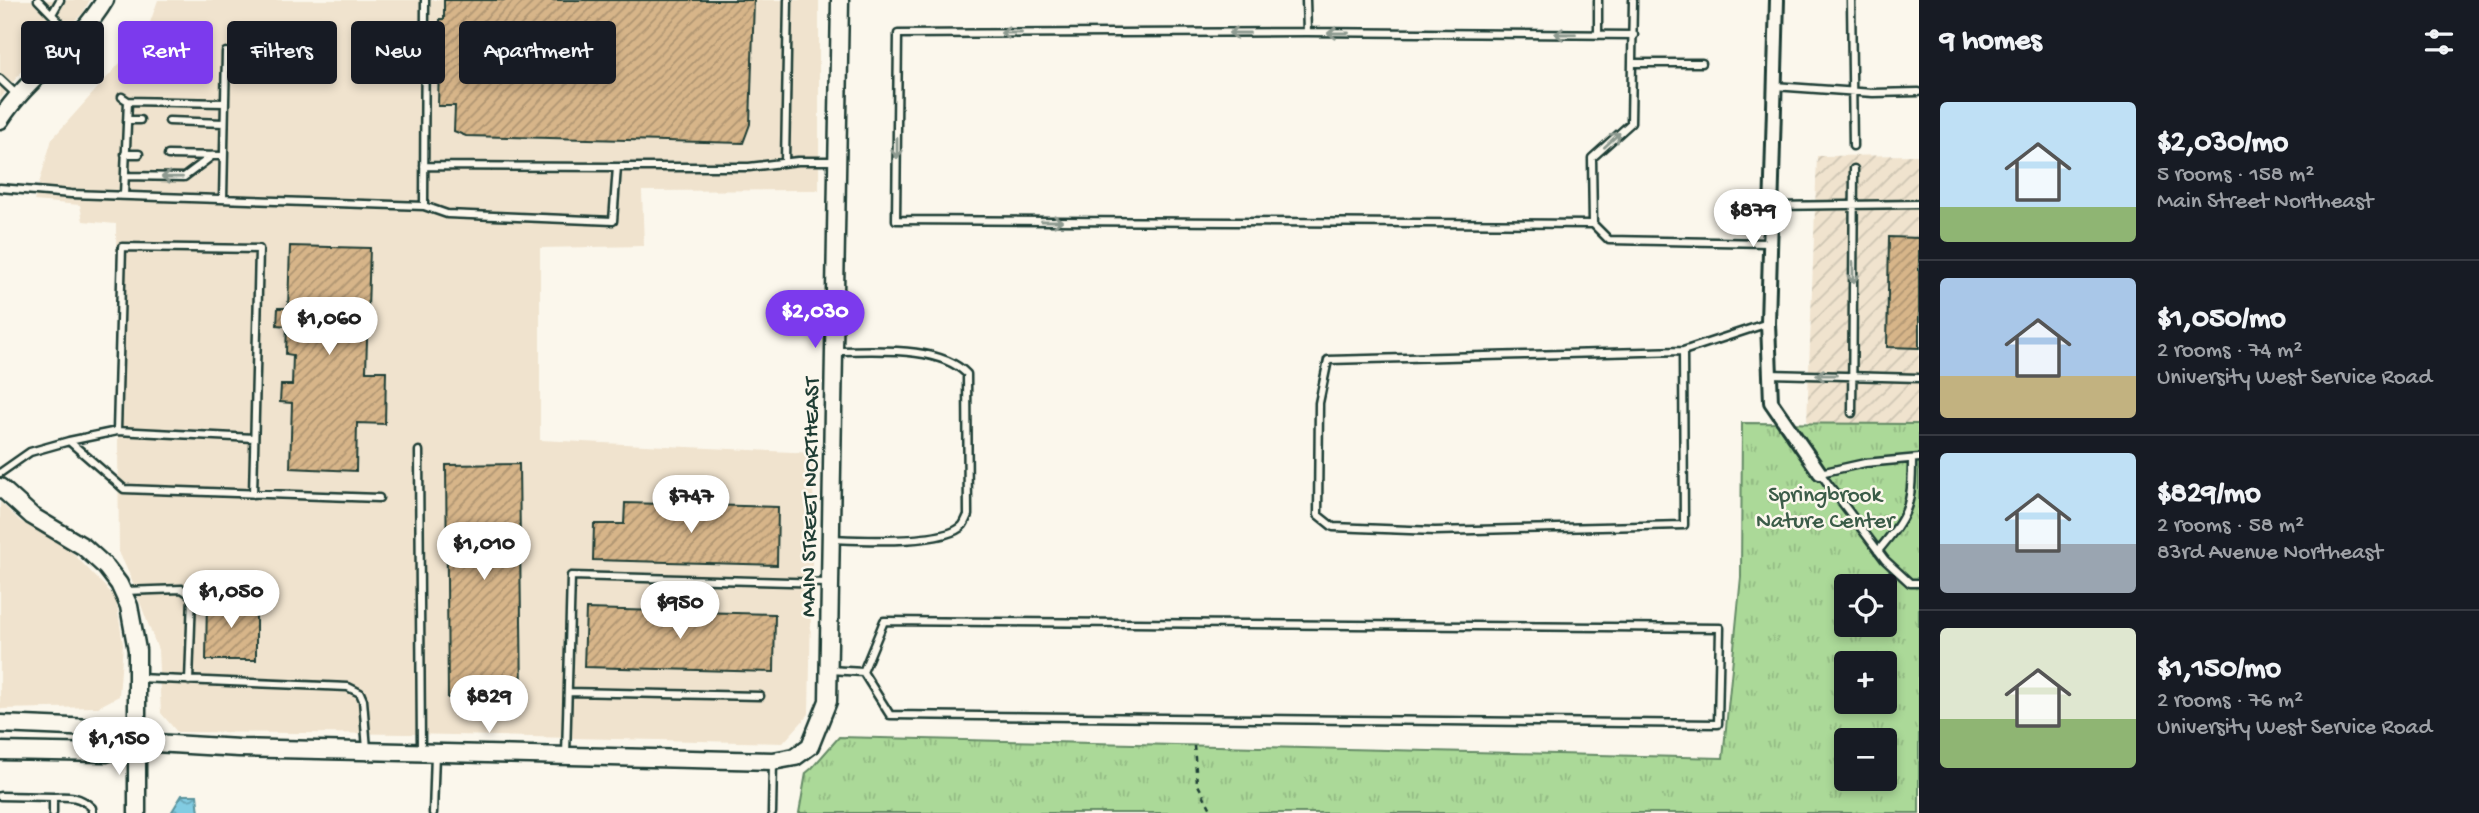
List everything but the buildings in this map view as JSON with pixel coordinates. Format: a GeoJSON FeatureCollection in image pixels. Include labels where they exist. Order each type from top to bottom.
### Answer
{"type":"FeatureCollection","features":[{"type":"Feature","properties":{"kind":"street"},"geometry":{"type":"LineString","coordinates":[[88,21],[105,0]]}},
{"type":"Feature","properties":{"kind":"street","name":"MAIN STREET NORTHEAST"},"geometry":{"type":"LineString","coordinates":[[773,761],[795,757],[810,746],[828,701],[840,0]]}},
{"type":"Feature","properties":{"kind":"street"},"geometry":{"type":"LineString","coordinates":[[1777,0],[1769,243],[1771,402],[1820,473]]}},
{"type":"Feature","properties":{"kind":"street"},"geometry":{"type":"LineString","coordinates":[[0,120],[30,84]]}},
{"type":"Feature","properties":{"kind":"street"},"geometry":{"type":"LineString","coordinates":[[0,486],[32,516],[84,547],[106,567],[130,606],[135,629],[137,678],[137,813]]}},
{"type":"Feature","properties":{"kind":"street"},"geometry":{"type":"LineString","coordinates":[[0,724],[94,727],[138,742],[239,748],[773,761]]}},
{"type":"Feature","properties":{"kind":"street"},"geometry":{"type":"LineString","coordinates":[[0,751],[106,753],[138,742]]}},
{"type":"Feature","properties":{"kind":"lane"},"geometry":{"type":"LineString","coordinates":[[38,0],[59,21]]}},
{"type":"Feature","properties":{"kind":"lane"},"geometry":{"type":"LineString","coordinates":[[52,14],[60,0]]}},
{"type":"Feature","properties":{"kind":"lane"},"geometry":{"type":"LineString","coordinates":[[424,206],[425,0]]}},
{"type":"Feature","properties":{"kind":"lane"},"geometry":{"type":"LineString","coordinates":[[785,162],[788,0]]}},
{"type":"Feature","properties":{"kind":"lane"},"geometry":{"type":"LineString","coordinates":[[1306,0],[1307,32]]}},
{"type":"Feature","properties":{"kind":"lane"},"geometry":{"type":"LineString","coordinates":[[1598,0],[1598,34]]}},
{"type":"Feature","properties":{"kind":"lane"},"geometry":{"type":"LineString","coordinates":[[1633,0],[1630,123],[1592,158],[1593,224],[1609,240],[1769,243]]}},
{"type":"Feature","properties":{"kind":"lane"},"geometry":{"type":"LineString","coordinates":[[1851,0],[1853,146]]}},
{"type":"Feature","properties":{"kind":"lane"},"geometry":{"type":"LineString","coordinates":[[1593,224],[896,220],[898,34],[1307,32],[1634,35]]}},
{"type":"Feature","properties":{"kind":"lane"},"geometry":{"type":"LineString","coordinates":[[223,199],[226,52]]}},
{"type":"Feature","properties":{"kind":"lane"},"geometry":{"type":"LineString","coordinates":[[1633,63],[1702,63]]}},
{"type":"Feature","properties":{"kind":"lane"},"geometry":{"type":"LineString","coordinates":[[0,79],[18,96]]}},
{"type":"Feature","properties":{"kind":"lane"},"geometry":{"type":"LineString","coordinates":[[1774,86],[1919,92]]}},
{"type":"Feature","properties":{"kind":"lane"},"geometry":{"type":"LineString","coordinates":[[124,195],[127,120],[125,99],[224,103]]}},
{"type":"Feature","properties":{"kind":"lane"},"geometry":{"type":"LineString","coordinates":[[127,120],[140,120]]}},
{"type":"Feature","properties":{"kind":"lane"},"geometry":{"type":"LineString","coordinates":[[169,121],[224,122]]}},
{"type":"Feature","properties":{"kind":"lane"},"geometry":{"type":"LineString","coordinates":[[125,154],[139,155]]}},
{"type":"Feature","properties":{"kind":"lane"},"geometry":{"type":"LineString","coordinates":[[168,155],[223,156]]}},
{"type":"Feature","properties":{"kind":"lane"},"geometry":{"type":"LineString","coordinates":[[125,176],[184,177],[212,156]]}},
{"type":"Feature","properties":{"kind":"lane"},"geometry":{"type":"LineString","coordinates":[[424,166],[748,167],[785,162],[837,161]]}},
{"type":"Feature","properties":{"kind":"lane"},"geometry":{"type":"LineString","coordinates":[[0,188],[424,206],[447,214],[613,221],[617,167]]}},
{"type":"Feature","properties":{"kind":"lane"},"geometry":{"type":"LineString","coordinates":[[1852,413],[1854,169]]}},
{"type":"Feature","properties":{"kind":"lane"},"geometry":{"type":"LineString","coordinates":[[1770,206],[1919,204]]}},
{"type":"Feature","properties":{"kind":"lane"},"geometry":{"type":"LineString","coordinates":[[117,431],[122,247],[259,249],[253,494]]}},
{"type":"Feature","properties":{"kind":"lane"},"geometry":{"type":"LineString","coordinates":[[1683,351],[1684,525],[1435,531],[1333,527],[1318,515],[1319,403],[1328,360],[1683,351],[1768,323]]}},
{"type":"Feature","properties":{"kind":"lane"},"geometry":{"type":"LineString","coordinates":[[830,539],[882,541],[943,536],[962,526],[968,515],[967,374],[961,367],[940,356],[886,351],[833,351]]}},
{"type":"Feature","properties":{"kind":"lane"},"geometry":{"type":"LineString","coordinates":[[1770,374],[1919,378]]}},
{"type":"Feature","properties":{"kind":"lane"},"geometry":{"type":"LineString","coordinates":[[0,473],[30,452],[117,431],[254,438]]}},
{"type":"Feature","properties":{"kind":"lane"},"geometry":{"type":"LineString","coordinates":[[69,441],[124,489],[379,498]]}},
{"type":"Feature","properties":{"kind":"lane"},"geometry":{"type":"LineString","coordinates":[[419,451],[428,752],[433,813]]}},
{"type":"Feature","properties":{"kind":"lane"},"geometry":{"type":"LineString","coordinates":[[1878,551],[1907,513],[1916,459],[1865,463],[1820,473],[1878,551],[1910,583],[1919,583]]}},
{"type":"Feature","properties":{"kind":"lane"},"geometry":{"type":"LineString","coordinates":[[566,755],[571,576],[829,583]]}},
{"type":"Feature","properties":{"kind":"lane"},"geometry":{"type":"LineString","coordinates":[[123,591],[182,589],[192,596],[189,681]]}},
{"type":"Feature","properties":{"kind":"lane"},"geometry":{"type":"LineString","coordinates":[[884,621],[1720,628],[1718,724],[890,715],[863,672],[884,621]]}},
{"type":"Feature","properties":{"kind":"lane"},"geometry":{"type":"LineString","coordinates":[[828,670],[863,672]]}},
{"type":"Feature","properties":{"kind":"lane"},"geometry":{"type":"LineString","coordinates":[[137,678],[348,687],[360,693],[363,700],[367,751]]}},
{"type":"Feature","properties":{"kind":"lane"},"geometry":{"type":"LineString","coordinates":[[568,692],[760,696]]}},
{"type":"Feature","properties":{"kind":"lane"},"geometry":{"type":"LineString","coordinates":[[772,813],[773,761]]}},
{"type":"Feature","properties":{"kind":"lane"},"geometry":{"type":"LineString","coordinates":[[0,796],[74,796],[85,801],[92,808],[92,813]]}},
{"type":"Feature","properties":{"kind":"lane"},"geometry":{"type":"LineString","coordinates":[[53,797],[53,813]]}},
{"type":"Feature","properties":{"kind":"path"},"geometry":{"type":"LineString","coordinates":[[1194,746],[1196,783],[1213,813]]}},
{"type":"Feature","properties":{"kind":"shaded area"},"geometry":{"type":"Polygon","coordinates":[[[0,0],[90,0],[83,13],[74,21],[21,21],[21,72],[0,99],[0,0]]]}},
{"type":"Feature","properties":{"kind":"shaded area"},"geometry":{"type":"Polygon","coordinates":[[[158,0],[819,0],[819,190],[642,191],[644,246],[540,248],[540,440],[814,453],[809,714],[783,743],[410,734],[177,732],[161,713],[158,650],[119,552],[116,224],[83,221],[80,205],[34,201],[52,139],[118,65],[118,84],[213,84],[213,21],[151,21],[158,0]]]}},
{"type":"Feature","properties":{"kind":"shaded area"},"geometry":{"type":"Polygon","coordinates":[[[1919,155],[1919,424],[1807,423],[1817,156],[1919,155]]]}},
{"type":"Feature","properties":{"kind":"shaded area"},"geometry":{"type":"Polygon","coordinates":[[[0,502],[20,521],[68,548],[116,598],[123,644],[119,696],[98,707],[0,709],[0,502]]]}},
{"type":"Feature","properties":{"kind":"green space","name":"Springbrook Nature Center"},"geometry":{"type":"Polygon","coordinates":[[[1742,423],[1919,424],[1919,813],[799,813],[806,773],[839,737],[1723,758],[1741,577],[1742,423]]]}},
{"type":"Feature","properties":{"kind":"water"},"geometry":{"type":"Polygon","coordinates":[[[182,795],[197,795],[199,813],[171,813],[182,795]]]}}]}
